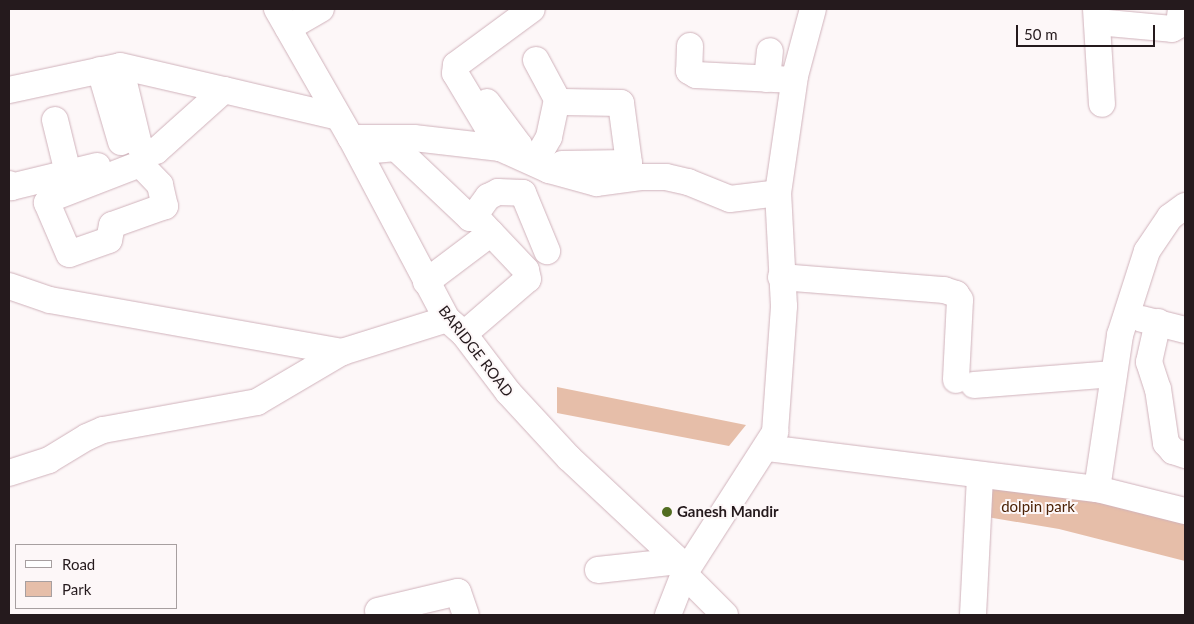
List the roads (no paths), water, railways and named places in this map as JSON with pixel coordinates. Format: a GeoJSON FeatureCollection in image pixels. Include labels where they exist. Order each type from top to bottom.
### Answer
{"type":"FeatureCollection","features":[{"type":"Feature","properties":{"kind":"street"},"geometry":{"type":"LineString","coordinates":[[282,18],[321,9]]}},
{"type":"Feature","properties":{"kind":"street"},"geometry":{"type":"LineString","coordinates":[[532,9],[456,65],[455,73],[519,150],[549,170],[596,183],[623,172],[629,163],[621,103],[562,102],[557,99],[536,60]]}},
{"type":"Feature","properties":{"kind":"street"},"geometry":{"type":"LineString","coordinates":[[668,615],[682,568],[767,448],[775,432],[784,306],[781,278],[778,193],[794,80],[813,9]]}},
{"type":"Feature","properties":{"kind":"street"},"geometry":{"type":"LineString","coordinates":[[1102,104],[1107,16],[1172,30],[1179,25],[1181,9]]}},
{"type":"Feature","properties":{"kind":"street","name":"BARIDGE ROAD"},"geometry":{"type":"LineString","coordinates":[[282,18],[335,116],[355,146],[426,282],[456,326],[508,392],[569,458],[682,568],[725,615]]}},
{"type":"Feature","properties":{"kind":"street"},"geometry":{"type":"LineString","coordinates":[[690,46],[689,71],[696,74],[794,80]]}},
{"type":"Feature","properties":{"kind":"street"},"geometry":{"type":"LineString","coordinates":[[767,79],[770,51]]}},
{"type":"Feature","properties":{"kind":"street"},"geometry":{"type":"LineString","coordinates":[[9,90],[110,68],[224,90],[335,116]]}},
{"type":"Feature","properties":{"kind":"street"},"geometry":{"type":"LineString","coordinates":[[110,68],[143,158],[156,151],[224,90]]}},
{"type":"Feature","properties":{"kind":"street"},"geometry":{"type":"LineString","coordinates":[[9,184],[11,187],[121,160],[124,153],[110,68]]}},
{"type":"Feature","properties":{"kind":"street"},"geometry":{"type":"LineString","coordinates":[[519,150],[549,137],[557,99]]}},
{"type":"Feature","properties":{"kind":"street"},"geometry":{"type":"LineString","coordinates":[[487,102],[519,150]]}},
{"type":"Feature","properties":{"kind":"street"},"geometry":{"type":"LineString","coordinates":[[54,120],[68,173]]}},
{"type":"Feature","properties":{"kind":"street"},"geometry":{"type":"LineString","coordinates":[[355,146],[414,138],[519,150],[559,164],[666,177],[688,182],[730,199],[778,193]]}},
{"type":"Feature","properties":{"kind":"street"},"geometry":{"type":"LineString","coordinates":[[9,473],[49,460],[87,436],[104,430],[258,402],[342,352],[456,326],[528,279],[526,270],[484,226],[470,218],[396,148],[355,146]]}},
{"type":"Feature","properties":{"kind":"street"},"geometry":{"type":"LineString","coordinates":[[484,226],[477,212],[488,197],[498,192],[523,193],[547,251]]}},
{"type":"Feature","properties":{"kind":"street"},"geometry":{"type":"LineString","coordinates":[[1097,489],[1120,335],[1128,316],[1148,251],[1170,217],[1185,206]]}},
{"type":"Feature","properties":{"kind":"street"},"geometry":{"type":"LineString","coordinates":[[426,282],[484,226]]}},
{"type":"Feature","properties":{"kind":"street"},"geometry":{"type":"LineString","coordinates":[[781,278],[944,290],[956,294],[960,300],[965,382],[1114,374]]}},
{"type":"Feature","properties":{"kind":"street"},"geometry":{"type":"LineString","coordinates":[[9,286],[50,300],[342,352]]}},
{"type":"Feature","properties":{"kind":"street"},"geometry":{"type":"LineString","coordinates":[[1128,316],[1185,330]]}},
{"type":"Feature","properties":{"kind":"street"},"geometry":{"type":"LineString","coordinates":[[1158,322],[1149,362],[1158,388],[1166,443],[1172,451],[1185,455]]}},
{"type":"Feature","properties":{"kind":"street"},"geometry":{"type":"LineString","coordinates":[[767,448],[1097,489],[1185,511]]}},
{"type":"Feature","properties":{"kind":"street"},"geometry":{"type":"LineString","coordinates":[[973,615],[980,475]]}},
{"type":"Feature","properties":{"kind":"street"},"geometry":{"type":"LineString","coordinates":[[598,570],[682,568]]}},
{"type":"Feature","properties":{"kind":"street"},"geometry":{"type":"LineString","coordinates":[[378,611],[458,592],[466,615]]}},
{"type":"Feature","properties":{"kind":"place","name":"Ganesh Mandir"},"geometry":{"type":"Point","coordinates":[667,512]}},
{"type":"Feature","properties":{"kind":"park label","name":"dolpin park"},"geometry":{"type":"Point","coordinates":[1038,507]}}]}
